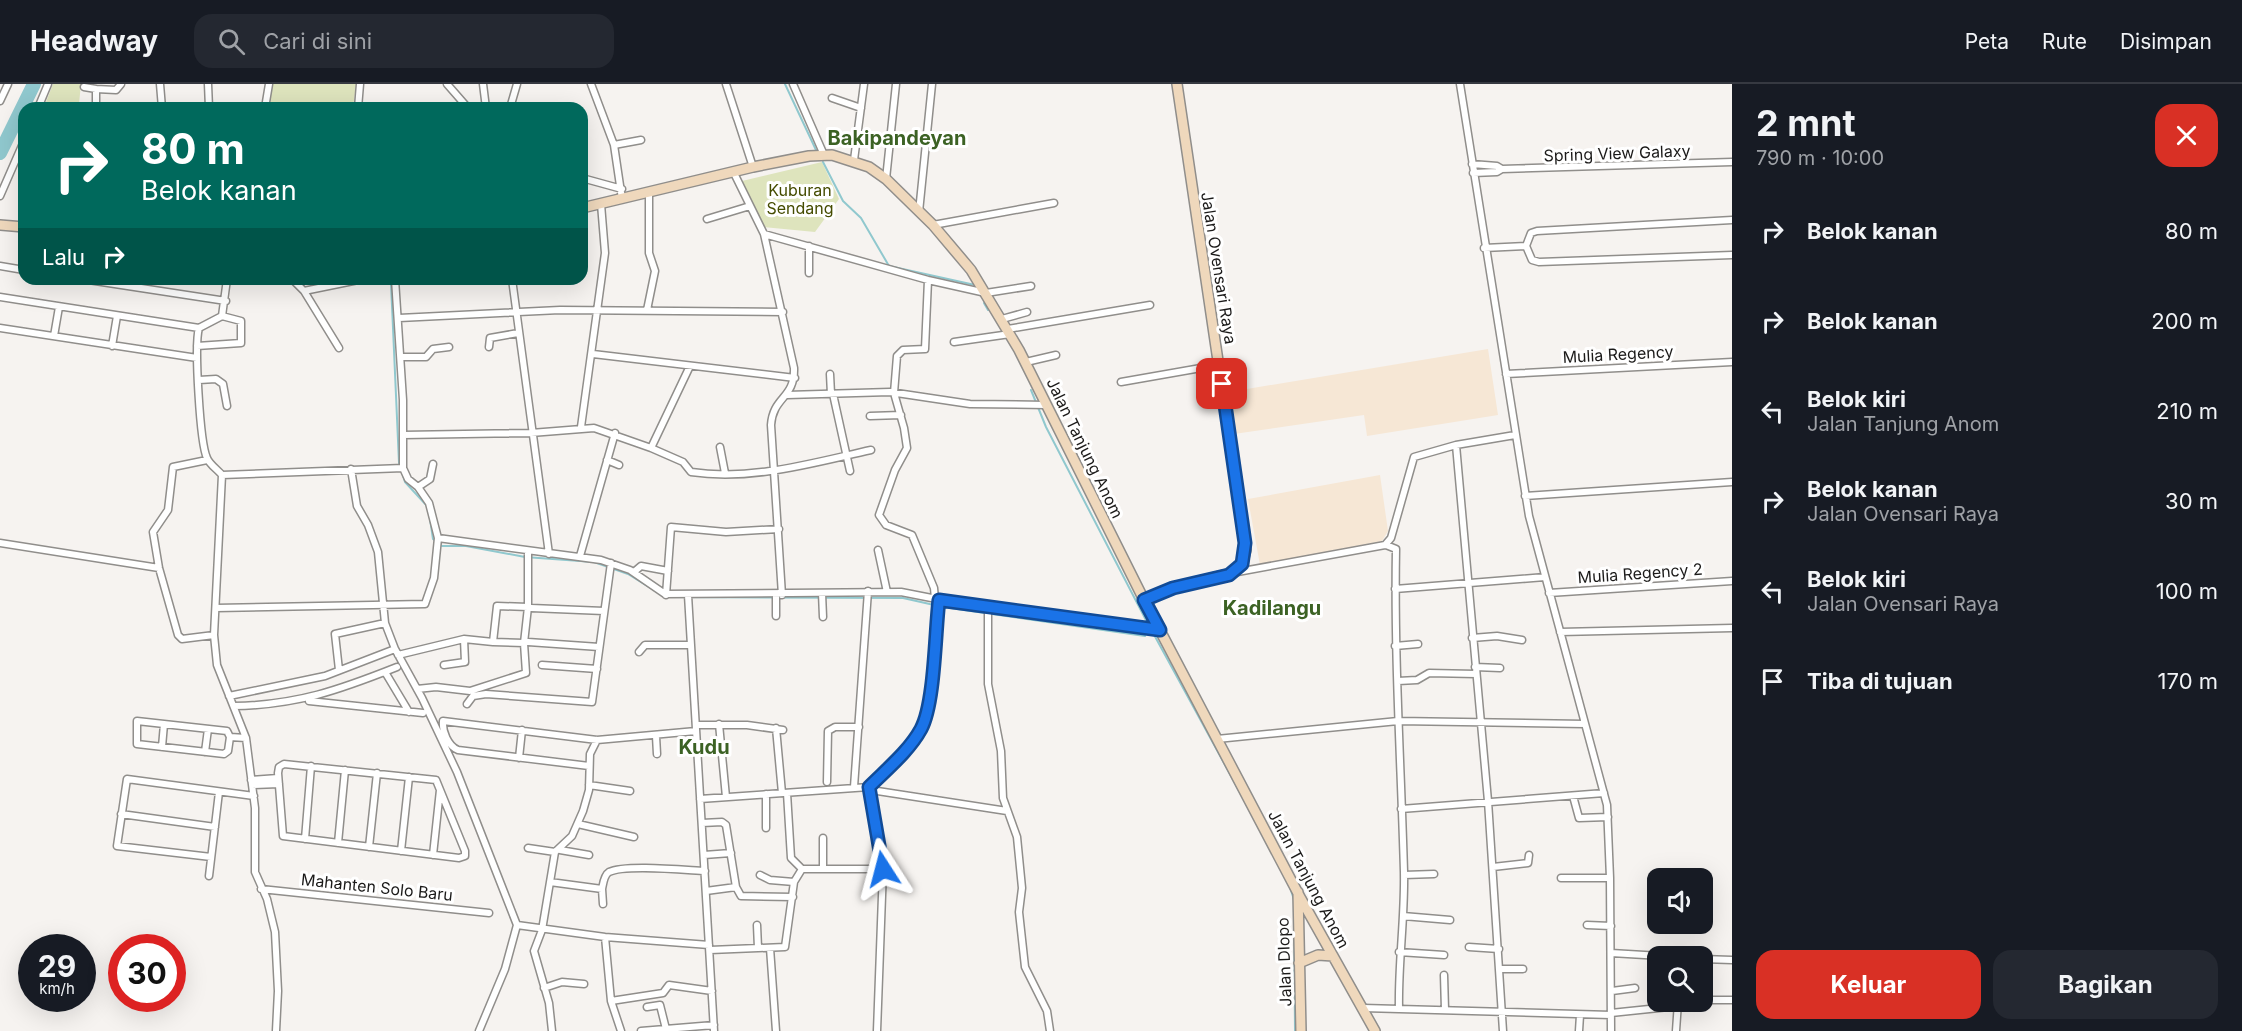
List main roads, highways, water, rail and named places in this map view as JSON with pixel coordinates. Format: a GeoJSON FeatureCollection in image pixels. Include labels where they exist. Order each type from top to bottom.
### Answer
{"type":"FeatureCollection","features":[{"type":"Feature","properties":{"kind":"main road","name":"Jalan Ovensari Raya"},"geometry":{"type":"LineString","coordinates":[[1144,600],[1173,588],[1233,573],[1242,564],[1246,550],[1177,84]]}},
{"type":"Feature","properties":{"kind":"main road","name":"Jalan Tanjung Anom"},"geometry":{"type":"LineString","coordinates":[[588,207],[733,171],[824,155],[854,160],[869,166],[886,179],[933,225],[964,261],[1009,331],[1026,362],[1041,404],[1144,600],[1153,630],[1217,739],[1375,1031]]}},
{"type":"Feature","properties":{"kind":"main road"},"geometry":{"type":"LineString","coordinates":[[0,225],[18,226]]}},
{"type":"Feature","properties":{"kind":"main road","name":"Jalan Dlopo"},"geometry":{"type":"LineString","coordinates":[[1298,892],[1301,1031]]}},
{"type":"Feature","properties":{"kind":"main road"},"geometry":{"type":"LineString","coordinates":[[1299,963],[1318,954],[1333,956]]}},
{"type":"Feature","properties":{"kind":"waterway"},"geometry":{"type":"LineString","coordinates":[[25,102],[34,84]]}},
{"type":"Feature","properties":{"kind":"waterway"},"geometry":{"type":"LineString","coordinates":[[785,84],[816,150]]}},
{"type":"Feature","properties":{"kind":"waterway"},"geometry":{"type":"LineString","coordinates":[[0,153],[18,116]]}},
{"type":"Feature","properties":{"kind":"waterway"},"geometry":{"type":"LineString","coordinates":[[823,162],[843,201],[861,218],[889,266],[975,285]]}},
{"type":"Feature","properties":{"kind":"waterway"},"geometry":{"type":"LineString","coordinates":[[391,285],[399,463],[405,482],[428,507]]}},
{"type":"Feature","properties":{"kind":"waterway"},"geometry":{"type":"LineString","coordinates":[[984,303],[988,310]]}},
{"type":"Feature","properties":{"kind":"waterway"},"geometry":{"type":"LineString","coordinates":[[1031,390],[1046,427],[1149,626]]}},
{"type":"Feature","properties":{"kind":"waterway"},"geometry":{"type":"LineString","coordinates":[[429,512],[433,539],[442,546],[466,546],[525,557],[594,562],[628,574],[665,597],[903,598],[943,607],[1145,636]]}},
{"type":"Feature","properties":{"kind":"waterway"},"geometry":{"type":"LineString","coordinates":[[1152,631],[1254,818]]}},
{"type":"Feature","properties":{"kind":"waterway"},"geometry":{"type":"LineString","coordinates":[[1290,887],[1294,900],[1295,1031]]}},
{"type":"Feature","properties":{"kind":"district","name":"Bakipandeyan"},"geometry":{"type":"Point","coordinates":[897,138]}},
{"type":"Feature","properties":{"kind":"district","name":"Kadilangu"},"geometry":{"type":"Point","coordinates":[1272,608]}},
{"type":"Feature","properties":{"kind":"district","name":"Kudu"},"geometry":{"type":"Point","coordinates":[704,747]}},
{"type":"Feature","properties":{"kind":"park label","name":"Kuburan Sendang"},"geometry":{"type":"Point","coordinates":[800,199]}}]}
